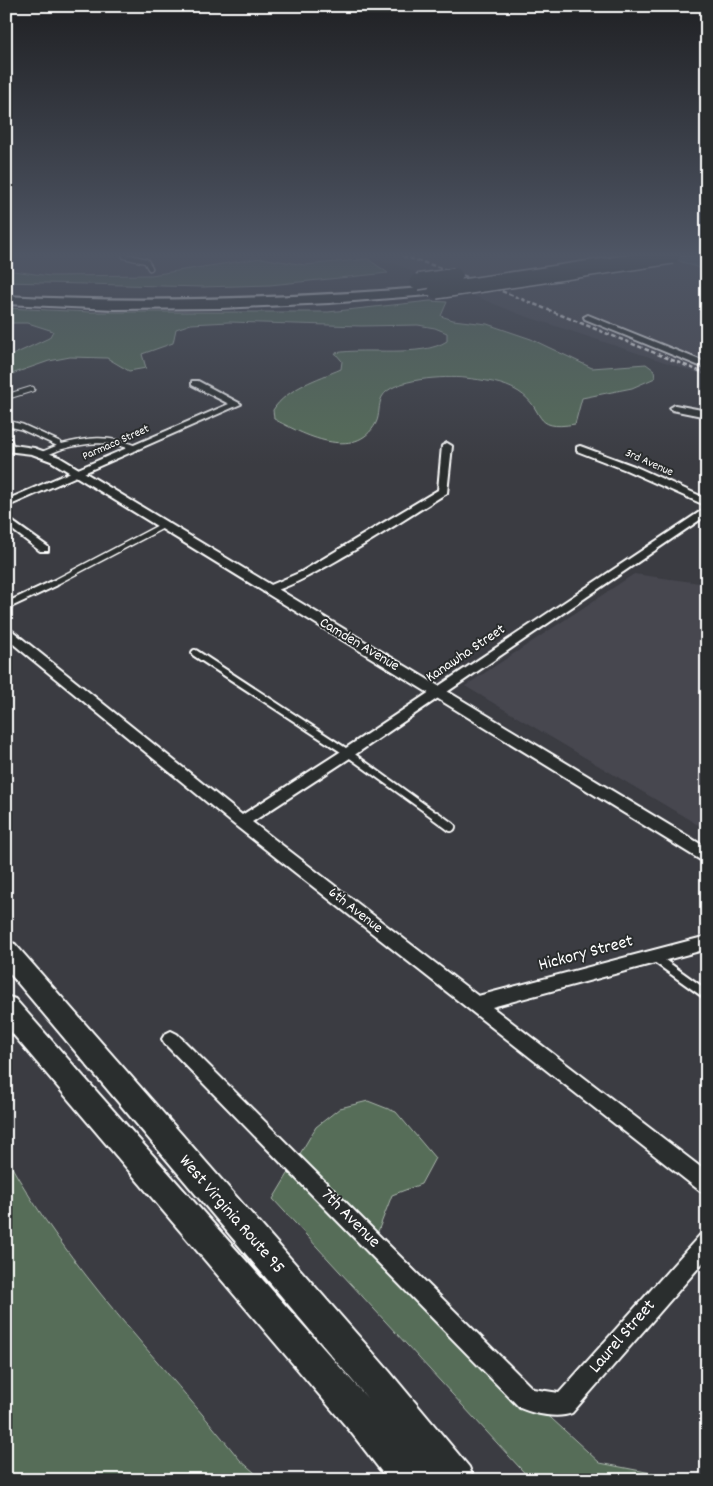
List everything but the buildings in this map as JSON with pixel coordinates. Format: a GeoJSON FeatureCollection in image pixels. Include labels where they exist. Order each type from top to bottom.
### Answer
{"type":"FeatureCollection","features":[{"type":"Feature","properties":{"kind":"main road","name":"West Virginia Route 95"},"geometry":{"type":"LineString","coordinates":[[6,951],[377,1383],[456,1480]]}},
{"type":"Feature","properties":{"kind":"main road"},"geometry":{"type":"LineString","coordinates":[[6,1008],[362,1419],[411,1480]]}},
{"type":"Feature","properties":{"kind":"street"},"geometry":{"type":"LineString","coordinates":[[608,325],[707,366]]}},
{"type":"Feature","properties":{"kind":"street","name":"Parmaco Street"},"geometry":{"type":"LineString","coordinates":[[6,504],[79,474],[236,404],[196,383]]}},
{"type":"Feature","properties":{"kind":"street"},"geometry":{"type":"LineString","coordinates":[[675,408],[707,414]]}},
{"type":"Feature","properties":{"kind":"street"},"geometry":{"type":"LineString","coordinates":[[268,590],[305,574],[443,491],[447,446]]}},
{"type":"Feature","properties":{"kind":"street","name":"Camden Avenue"},"geometry":{"type":"LineString","coordinates":[[9,447],[43,454],[79,474],[707,857]]}},
{"type":"Feature","properties":{"kind":"street","name":"3rd Avenue"},"geometry":{"type":"LineString","coordinates":[[580,449],[630,468],[707,503]]}},
{"type":"Feature","properties":{"kind":"street","name":"Kanawha Street"},"geometry":{"type":"LineString","coordinates":[[241,822],[348,754],[707,510]]}},
{"type":"Feature","properties":{"kind":"street"},"geometry":{"type":"LineString","coordinates":[[6,520],[44,549]]}},
{"type":"Feature","properties":{"kind":"street","name":"6th Avenue"},"geometry":{"type":"LineString","coordinates":[[6,632],[241,822],[707,1184]]}},
{"type":"Feature","properties":{"kind":"street","name":"Hickory Street"},"geometry":{"type":"LineString","coordinates":[[474,1004],[707,942]]}},
{"type":"Feature","properties":{"kind":"street","name":"7th Avenue"},"geometry":{"type":"LineString","coordinates":[[171,1039],[528,1400]]}},
{"type":"Feature","properties":{"kind":"street","name":"Laurel Street"},"geometry":{"type":"LineString","coordinates":[[528,1400],[564,1405],[707,1242]]}},
{"type":"Feature","properties":{"kind":"lane"},"geometry":{"type":"LineString","coordinates":[[6,397],[32,389]]}},
{"type":"Feature","properties":{"kind":"lane"},"geometry":{"type":"LineString","coordinates":[[6,423],[22,426],[59,444],[60,447]]}},
{"type":"Feature","properties":{"kind":"lane"},"geometry":{"type":"LineString","coordinates":[[6,434],[9,447]]}},
{"type":"Feature","properties":{"kind":"lane"},"geometry":{"type":"LineString","coordinates":[[43,454],[60,447],[102,438],[121,441],[135,448]]}},
{"type":"Feature","properties":{"kind":"lane"},"geometry":{"type":"LineString","coordinates":[[6,606],[72,575],[164,525]]}},
{"type":"Feature","properties":{"kind":"lane"},"geometry":{"type":"LineString","coordinates":[[195,653],[348,754],[451,827]]}},
{"type":"Feature","properties":{"kind":"lane"},"geometry":{"type":"LineString","coordinates":[[654,957],[707,995]]}},
{"type":"Feature","properties":{"kind":"shaded area"},"geometry":{"type":"Polygon","coordinates":[[[553,325],[707,325],[707,376],[553,325]]]}},
{"type":"Feature","properties":{"kind":"shaded area"},"geometry":{"type":"Polygon","coordinates":[[[634,574],[707,584],[707,820],[700,826],[465,686],[634,574]]]}},
{"type":"Feature","properties":{"kind":"green space"},"geometry":{"type":"Polygon","coordinates":[[[35,325],[187,325],[176,329],[173,343],[142,354],[146,368],[129,371],[107,358],[70,357],[49,361],[6,376],[6,358],[49,338],[53,331],[35,325]]]}},
{"type":"Feature","properties":{"kind":"green space"},"geometry":{"type":"Polygon","coordinates":[[[339,325],[398,325],[361,326],[339,325]]]}},
{"type":"Feature","properties":{"kind":"green space"},"geometry":{"type":"Polygon","coordinates":[[[420,325],[491,325],[531,339],[592,368],[646,364],[654,370],[655,378],[632,388],[582,398],[575,424],[561,426],[545,422],[528,399],[513,389],[500,384],[456,377],[408,382],[388,391],[382,397],[376,423],[367,435],[355,441],[342,443],[313,437],[274,419],[273,410],[286,396],[313,381],[341,369],[342,361],[335,353],[348,351],[409,351],[436,346],[447,341],[447,333],[435,328],[420,325]]]}},
{"type":"Feature","properties":{"kind":"green space"},"geometry":{"type":"Polygon","coordinates":[[[368,1101],[396,1112],[435,1158],[421,1184],[392,1195],[370,1252],[600,1463],[682,1479],[707,1475],[707,1480],[531,1480],[273,1199],[316,1127],[340,1108],[368,1101]]]}},
{"type":"Feature","properties":{"kind":"green space"},"geometry":{"type":"Polygon","coordinates":[[[6,1157],[58,1238],[87,1276],[240,1460],[263,1480],[6,1480],[6,1157]]]}},
{"type":"Feature","properties":{"kind":"railway"},"geometry":{"type":"LineString","coordinates":[[587,325],[707,374]]}}]}
